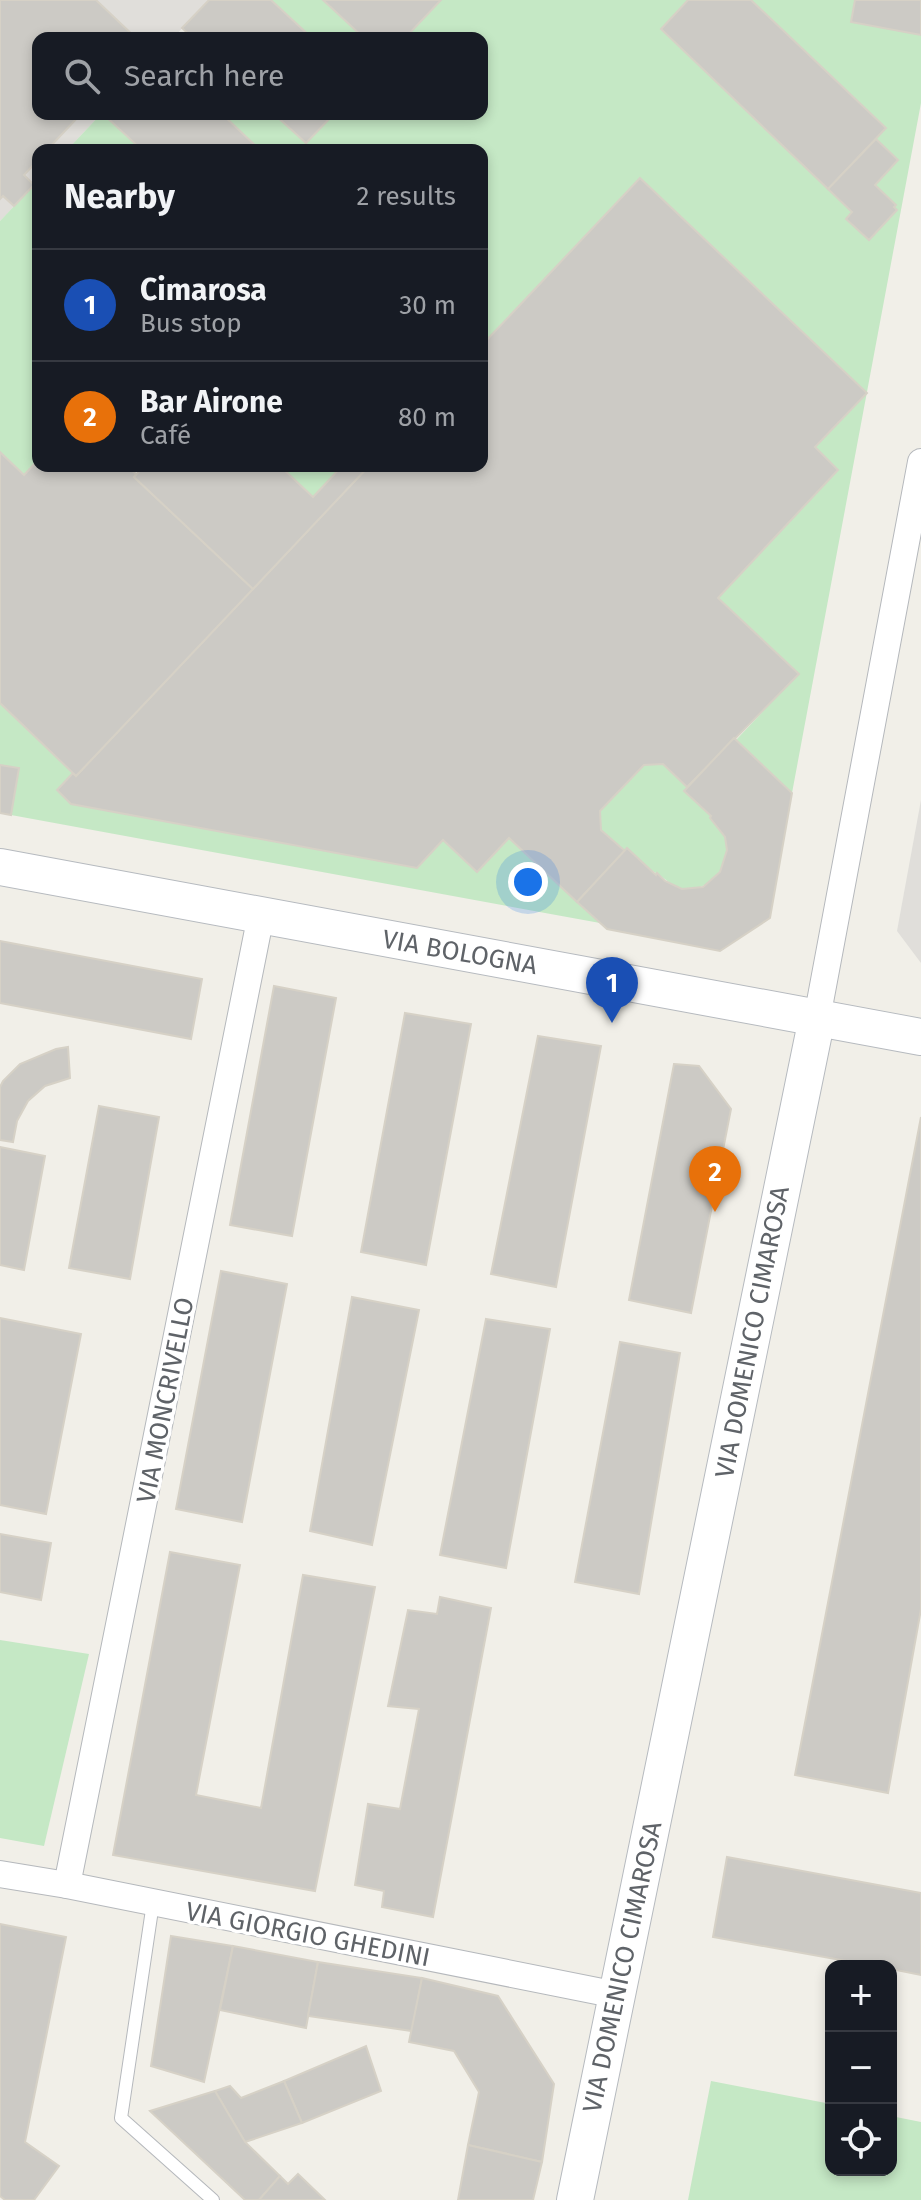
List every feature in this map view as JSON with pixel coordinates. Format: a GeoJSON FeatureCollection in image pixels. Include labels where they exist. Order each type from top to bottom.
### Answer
{"type":"FeatureCollection","features":[{"type":"Feature","properties":{"kind":"street","name":"VIA DOMENICO CIMAROSA"},"geometry":{"type":"LineString","coordinates":[[575,2200],[817,1018],[917,505],[921,462]]}},
{"type":"Feature","properties":{"kind":"street","name":"VIA BOLOGNA"},"geometry":{"type":"LineString","coordinates":[[0,867],[921,1037]]}},
{"type":"Feature","properties":{"kind":"street","name":"VIA MONCRIVELLO"},"geometry":{"type":"LineString","coordinates":[[67,1885],[261,915]]}},
{"type":"Feature","properties":{"kind":"street","name":"VIA GIORGIO GHEDINI"},"geometry":{"type":"LineString","coordinates":[[0,1874],[617,1995]]}},
{"type":"Feature","properties":{"kind":"lane"},"geometry":{"type":"LineString","coordinates":[[153,1903],[121,2118],[213,2200]]}},
{"type":"Feature","properties":{"kind":"shaded area"},"geometry":{"type":"Polygon","coordinates":[[[0,0],[209,0],[179,32],[32,32],[32,120],[95,120],[73,144],[32,144],[32,187],[0,221],[0,0]]]}},
{"type":"Feature","properties":{"kind":"shaded area"},"geometry":{"type":"Polygon","coordinates":[[[921,800],[921,963],[897,931],[921,800]]]}},
{"type":"Feature","properties":{"kind":"green space"},"geometry":{"type":"Polygon","coordinates":[[[271,0],[323,0],[358,32],[306,32],[271,0]]]}},
{"type":"Feature","properties":{"kind":"green space"},"geometry":{"type":"Polygon","coordinates":[[[441,0],[855,0],[851,22],[921,35],[921,103],[867,393],[640,178],[488,339],[488,144],[254,144],[228,120],[281,120],[306,143],[328,120],[488,120],[488,32],[411,32],[441,0]]]}},
{"type":"Feature","properties":{"kind":"green space"},"geometry":{"type":"Polygon","coordinates":[[[95,120],[110,120],[136,144],[73,144],[95,120]]]}},
{"type":"Feature","properties":{"kind":"green space"},"geometry":{"type":"Polygon","coordinates":[[[32,187],[32,466],[24,475],[0,452],[0,221],[32,187]]]}},
{"type":"Feature","properties":{"kind":"green space"},"geometry":{"type":"Polygon","coordinates":[[[867,393],[792,793],[736,740],[798,674],[718,598],[837,470],[815,447],[867,393]]]}},
{"type":"Feature","properties":{"kind":"green space"},"geometry":{"type":"Polygon","coordinates":[[[286,472],[336,472],[313,497],[286,472]]]}},
{"type":"Feature","properties":{"kind":"green space"},"geometry":{"type":"Polygon","coordinates":[[[0,703],[73,773],[57,790],[71,804],[417,868],[443,840],[509,838],[600,923],[11,815],[19,768],[0,765],[0,703]]]}},
{"type":"Feature","properties":{"kind":"green space"},"geometry":{"type":"Polygon","coordinates":[[[663,764],[687,787],[685,791],[711,816],[725,838],[726,858],[722,868],[700,887],[690,889],[674,885],[601,830],[600,811],[644,765],[663,764]]]}},
{"type":"Feature","properties":{"kind":"green space"},"geometry":{"type":"Polygon","coordinates":[[[0,1640],[89,1654],[44,1846],[0,1838],[0,1640]]]}},
{"type":"Feature","properties":{"kind":"green space"},"geometry":{"type":"Polygon","coordinates":[[[711,2081],[825,2103],[825,2176],[897,2176],[897,2117],[921,2122],[921,2200],[688,2200],[711,2081]]]}},
{"type":"Feature","properties":{"kind":"building"},"geometry":{"type":"Polygon","coordinates":[[[0,0],[96,0],[130,32],[32,32],[32,120],[75,120],[53,144],[32,144],[32,166],[24,175],[32,187],[14,206],[3,196],[0,199],[0,0]]]}},
{"type":"Feature","properties":{"kind":"building"},"geometry":{"type":"Polygon","coordinates":[[[209,0],[271,0],[306,32],[186,32],[182,28],[209,0]]]}},
{"type":"Feature","properties":{"kind":"building"},"geometry":{"type":"Polygon","coordinates":[[[323,0],[441,0],[411,32],[358,32],[323,0]]]}},
{"type":"Feature","properties":{"kind":"building"},"geometry":{"type":"Polygon","coordinates":[[[688,0],[751,0],[886,128],[828,189],[661,29],[688,0]]]}},
{"type":"Feature","properties":{"kind":"building"},"geometry":{"type":"Polygon","coordinates":[[[855,0],[921,0],[921,35],[851,22],[855,0]]]}},
{"type":"Feature","properties":{"kind":"building"},"geometry":{"type":"Polygon","coordinates":[[[110,120],[228,120],[254,144],[136,144],[110,120]]]}},
{"type":"Feature","properties":{"kind":"building"},"geometry":{"type":"Polygon","coordinates":[[[281,120],[328,120],[306,143],[281,120]]]}},
{"type":"Feature","properties":{"kind":"building"},"geometry":{"type":"Polygon","coordinates":[[[876,139],[898,160],[875,185],[896,205],[897,210],[869,240],[846,219],[852,212],[828,189],[876,139]]]}},
{"type":"Feature","properties":{"kind":"building"},"geometry":{"type":"Polygon","coordinates":[[[640,178],[867,393],[815,447],[838,470],[718,598],[799,674],[687,787],[663,764],[644,765],[600,811],[601,830],[625,851],[577,902],[509,838],[477,872],[443,840],[417,868],[71,804],[57,790],[73,773],[76,776],[363,472],[488,472],[488,339],[640,178]]]}},
{"type":"Feature","properties":{"kind":"building"},"geometry":{"type":"Polygon","coordinates":[[[0,452],[24,475],[32,466],[32,472],[134,472],[134,477],[253,589],[76,776],[0,703],[0,452]]]}},
{"type":"Feature","properties":{"kind":"building"},"geometry":{"type":"Polygon","coordinates":[[[139,472],[286,472],[313,497],[336,472],[363,472],[253,589],[134,477],[139,472]]]}},
{"type":"Feature","properties":{"kind":"building"},"geometry":{"type":"Polygon","coordinates":[[[734,738],[792,793],[770,918],[720,951],[607,929],[577,902],[627,848],[656,875],[682,889],[703,887],[720,872],[727,850],[725,837],[711,816],[684,791],[734,738]]]}},
{"type":"Feature","properties":{"kind":"building"},"geometry":{"type":"Polygon","coordinates":[[[0,765],[19,768],[11,815],[0,813],[0,765]]]}},
{"type":"Feature","properties":{"kind":"building"},"geometry":{"type":"Polygon","coordinates":[[[0,941],[202,979],[191,1039],[0,1003],[0,941]]]}},
{"type":"Feature","properties":{"kind":"building"},"geometry":{"type":"Polygon","coordinates":[[[274,986],[336,998],[292,1236],[230,1225],[274,986]]]}},
{"type":"Feature","properties":{"kind":"building"},"geometry":{"type":"Polygon","coordinates":[[[405,1013],[471,1024],[426,1265],[361,1252],[405,1013]]]}},
{"type":"Feature","properties":{"kind":"building"},"geometry":{"type":"Polygon","coordinates":[[[538,1036],[601,1046],[556,1287],[491,1274],[538,1036]]]}},
{"type":"Feature","properties":{"kind":"building"},"geometry":{"type":"Polygon","coordinates":[[[68,1047],[70,1078],[45,1086],[28,1101],[17,1121],[13,1142],[0,1140],[0,1087],[3,1081],[20,1064],[68,1047]]]}},
{"type":"Feature","properties":{"kind":"building"},"geometry":{"type":"Polygon","coordinates":[[[674,1064],[699,1066],[731,1109],[691,1313],[629,1300],[674,1064]]]}},
{"type":"Feature","properties":{"kind":"building"},"geometry":{"type":"Polygon","coordinates":[[[99,1106],[159,1117],[130,1279],[69,1268],[99,1106]]]}},
{"type":"Feature","properties":{"kind":"building"},"geometry":{"type":"Polygon","coordinates":[[[921,1117],[921,1609],[888,1793],[795,1775],[921,1117]]]}},
{"type":"Feature","properties":{"kind":"building"},"geometry":{"type":"Polygon","coordinates":[[[0,1147],[45,1156],[24,1270],[0,1265],[0,1147]]]}},
{"type":"Feature","properties":{"kind":"building"},"geometry":{"type":"Polygon","coordinates":[[[221,1271],[287,1284],[242,1522],[176,1509],[221,1271]]]}},
{"type":"Feature","properties":{"kind":"building"},"geometry":{"type":"Polygon","coordinates":[[[352,1297],[419,1310],[372,1545],[310,1531],[352,1297]]]}},
{"type":"Feature","properties":{"kind":"building"},"geometry":{"type":"Polygon","coordinates":[[[0,1318],[81,1334],[46,1514],[0,1505],[0,1318]]]}},
{"type":"Feature","properties":{"kind":"building"},"geometry":{"type":"Polygon","coordinates":[[[486,1319],[550,1329],[506,1568],[440,1555],[486,1319]]]}},
{"type":"Feature","properties":{"kind":"building"},"geometry":{"type":"Polygon","coordinates":[[[620,1342],[680,1353],[639,1594],[575,1582],[620,1342]]]}},
{"type":"Feature","properties":{"kind":"building"},"geometry":{"type":"Polygon","coordinates":[[[0,1534],[51,1543],[41,1600],[0,1592],[0,1534]]]}},
{"type":"Feature","properties":{"kind":"building"},"geometry":{"type":"Polygon","coordinates":[[[170,1552],[240,1565],[196,1795],[261,1808],[303,1575],[375,1587],[315,1891],[113,1855],[170,1552]]]}},
{"type":"Feature","properties":{"kind":"building"},"geometry":{"type":"Polygon","coordinates":[[[440,1597],[491,1608],[433,1917],[382,1907],[384,1891],[355,1885],[368,1804],[400,1809],[419,1709],[388,1706],[408,1610],[437,1614],[440,1597]]]}},
{"type":"Feature","properties":{"kind":"building"},"geometry":{"type":"Polygon","coordinates":[[[727,1857],[921,1893],[921,1975],[897,1970],[897,1960],[841,1960],[713,1937],[727,1857]]]}},
{"type":"Feature","properties":{"kind":"building"},"geometry":{"type":"Polygon","coordinates":[[[0,1924],[66,1937],[25,2142],[59,2166],[34,2200],[5,2200],[0,2196],[0,1924]]]}},
{"type":"Feature","properties":{"kind":"building"},"geometry":{"type":"Polygon","coordinates":[[[171,1936],[233,1946],[204,2082],[151,2066],[171,1936]]]}},
{"type":"Feature","properties":{"kind":"building"},"geometry":{"type":"Polygon","coordinates":[[[233,1946],[318,1962],[306,2028],[220,2010],[233,1946]]]}},
{"type":"Feature","properties":{"kind":"building"},"geometry":{"type":"Polygon","coordinates":[[[318,1962],[422,1978],[412,2031],[308,2016],[318,1962]]]}},
{"type":"Feature","properties":{"kind":"building"},"geometry":{"type":"Polygon","coordinates":[[[422,1978],[498,1996],[554,2084],[542,2162],[468,2145],[479,2092],[454,2051],[409,2042],[422,1978]]]}},
{"type":"Feature","properties":{"kind":"building"},"geometry":{"type":"Polygon","coordinates":[[[366,2046],[381,2091],[302,2123],[284,2081],[366,2046]]]}},
{"type":"Feature","properties":{"kind":"building"},"geometry":{"type":"Polygon","coordinates":[[[284,2081],[302,2123],[245,2142],[215,2091],[230,2086],[241,2098],[284,2081]]]}},
{"type":"Feature","properties":{"kind":"building"},"geometry":{"type":"Polygon","coordinates":[[[215,2091],[245,2142],[280,2176],[259,2200],[245,2200],[150,2111],[215,2091]]]}},
{"type":"Feature","properties":{"kind":"building"},"geometry":{"type":"Polygon","coordinates":[[[468,2145],[542,2162],[533,2200],[458,2200],[468,2145]]]}},
{"type":"Feature","properties":{"kind":"building"},"geometry":{"type":"Polygon","coordinates":[[[298,2174],[325,2200],[259,2200],[280,2176],[288,2184],[298,2174]]]}},
{"type":"Feature","properties":{"kind":"place","name":"Cimarosa"},"geometry":{"type":"Point","coordinates":[612,1023]}},
{"type":"Feature","properties":{"kind":"place","name":"Bar Airone"},"geometry":{"type":"Point","coordinates":[715,1212]}}]}
